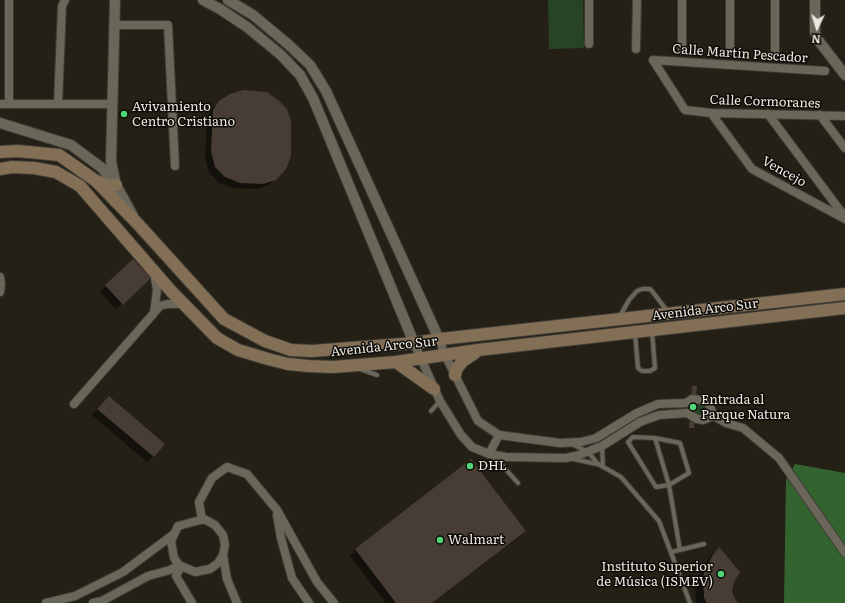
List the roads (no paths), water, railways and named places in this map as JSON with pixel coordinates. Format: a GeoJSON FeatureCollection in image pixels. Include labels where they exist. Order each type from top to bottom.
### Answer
{"type":"FeatureCollection","features":[{"type":"Feature","properties":{"kind":"main road","name":"Avenida Arco Sur"},"geometry":{"type":"LineString","coordinates":[[0,152],[18,151],[59,155],[96,181],[137,223],[224,319],[265,341],[290,350],[312,352],[414,343],[845,294]]}},
{"type":"Feature","properties":{"kind":"main road","name":"Avenida Arco Sur"},"geometry":{"type":"LineString","coordinates":[[0,169],[12,167],[34,168],[56,172],[80,186],[171,291],[217,338],[238,350],[288,364],[333,367],[396,362],[478,350],[845,308]]}},
{"type":"Feature","properties":{"kind":"main road"},"geometry":{"type":"LineString","coordinates":[[96,181],[108,186],[116,185]]}},
{"type":"Feature","properties":{"kind":"main road"},"geometry":{"type":"LineString","coordinates":[[456,375],[457,368],[462,361],[478,350]]}},
{"type":"Feature","properties":{"kind":"main road"},"geometry":{"type":"LineString","coordinates":[[396,362],[434,389]]}},
{"type":"Feature","properties":{"kind":"street"},"geometry":{"type":"LineString","coordinates":[[9,0],[9,104]]}},
{"type":"Feature","properties":{"kind":"street"},"geometry":{"type":"LineString","coordinates":[[58,104],[62,6],[65,0]]}},
{"type":"Feature","properties":{"kind":"street"},"geometry":{"type":"LineString","coordinates":[[115,0],[111,160],[116,185]]}},
{"type":"Feature","properties":{"kind":"street"},"geometry":{"type":"LineString","coordinates":[[203,0],[220,9],[247,27],[281,55],[300,75],[313,98],[434,389],[461,435],[472,448],[489,454],[506,457],[564,458],[588,452],[602,446],[640,422],[659,415],[686,413],[697,419],[703,420],[714,416]]}},
{"type":"Feature","properties":{"kind":"street"},"geometry":{"type":"LineString","coordinates":[[228,0],[253,15],[289,44],[310,65],[326,91],[445,355],[478,421],[499,435],[569,443],[581,442],[596,438],[637,413],[658,404],[686,403],[692,399],[708,402],[714,416],[726,423],[743,428],[779,458],[845,553]]}},
{"type":"Feature","properties":{"kind":"street"},"geometry":{"type":"LineString","coordinates":[[589,0],[589,44]]}},
{"type":"Feature","properties":{"kind":"street"},"geometry":{"type":"LineString","coordinates":[[636,49],[637,0]]}},
{"type":"Feature","properties":{"kind":"street"},"geometry":{"type":"LineString","coordinates":[[682,0],[682,50]]}},
{"type":"Feature","properties":{"kind":"street"},"geometry":{"type":"LineString","coordinates":[[730,0],[730,51]]}},
{"type":"Feature","properties":{"kind":"street"},"geometry":{"type":"LineString","coordinates":[[775,0],[775,55]]}},
{"type":"Feature","properties":{"kind":"street"},"geometry":{"type":"LineString","coordinates":[[815,0],[815,32],[818,40],[841,64],[845,75]]}},
{"type":"Feature","properties":{"kind":"street"},"geometry":{"type":"LineString","coordinates":[[115,25],[168,25],[175,166]]}},
{"type":"Feature","properties":{"kind":"street","name":"Calle Martín Pescador"},"geometry":{"type":"LineString","coordinates":[[685,110],[653,60],[825,71]]}},
{"type":"Feature","properties":{"kind":"street"},"geometry":{"type":"LineString","coordinates":[[0,104],[112,104]]}},
{"type":"Feature","properties":{"kind":"street","name":"Calle Cormoranes"},"geometry":{"type":"LineString","coordinates":[[685,110],[711,113],[845,116]]}},
{"type":"Feature","properties":{"kind":"street","name":"Vencejo"},"geometry":{"type":"LineString","coordinates":[[711,113],[752,169],[845,218]]}},
{"type":"Feature","properties":{"kind":"street"},"geometry":{"type":"LineString","coordinates":[[768,114],[845,218]]}},
{"type":"Feature","properties":{"kind":"street"},"geometry":{"type":"LineString","coordinates":[[820,115],[845,148]]}},
{"type":"Feature","properties":{"kind":"street"},"geometry":{"type":"LineString","coordinates":[[0,123],[71,145],[102,168],[116,185],[137,223]]}},
{"type":"Feature","properties":{"kind":"street"},"geometry":{"type":"LineString","coordinates":[[154,270],[157,290],[154,313]]}},
{"type":"Feature","properties":{"kind":"street"},"geometry":{"type":"LineString","coordinates":[[0,277],[0,292]]}},
{"type":"Feature","properties":{"kind":"street"},"geometry":{"type":"LineString","coordinates":[[74,404],[160,306],[167,304],[184,304]]}},
{"type":"Feature","properties":{"kind":"street"},"geometry":{"type":"LineString","coordinates":[[686,403],[686,413]]}},
{"type":"Feature","properties":{"kind":"street"},"geometry":{"type":"LineString","coordinates":[[489,454],[499,435]]}},
{"type":"Feature","properties":{"kind":"street"},"geometry":{"type":"LineString","coordinates":[[560,443],[564,448],[564,458]]}},
{"type":"Feature","properties":{"kind":"street"},"geometry":{"type":"LineString","coordinates":[[202,520],[199,502],[212,478],[227,467],[247,474],[277,510],[317,582],[334,603]]}},
{"type":"Feature","properties":{"kind":"street"},"geometry":{"type":"LineString","coordinates":[[277,510],[281,538],[292,578],[309,603]]}},
{"type":"Feature","properties":{"kind":"street"},"geometry":{"type":"LineString","coordinates":[[204,519],[215,525],[223,535],[225,545],[223,555],[218,563],[210,569],[195,572],[180,566],[174,558],[171,541],[178,526],[202,520],[204,519]]}},
{"type":"Feature","properties":{"kind":"street"},"geometry":{"type":"LineString","coordinates":[[46,603],[69,601],[75,596],[123,572],[175,534]]}},
{"type":"Feature","properties":{"kind":"street"},"geometry":{"type":"LineString","coordinates":[[223,555],[227,579],[237,603]]}},
{"type":"Feature","properties":{"kind":"street"},"geometry":{"type":"LineString","coordinates":[[93,603],[102,601],[148,576],[180,566]]}},
{"type":"Feature","properties":{"kind":"street"},"geometry":{"type":"LineString","coordinates":[[180,566],[176,576],[192,603]]}},
{"type":"Feature","properties":{"kind":"lane"},"geometry":{"type":"LineString","coordinates":[[619,319],[637,290],[642,289],[650,289],[669,314]]}},
{"type":"Feature","properties":{"kind":"lane"},"geometry":{"type":"LineString","coordinates":[[634,333],[638,368],[642,371],[650,371],[655,368],[652,330]]}},
{"type":"Feature","properties":{"kind":"lane"},"geometry":{"type":"LineString","coordinates":[[352,366],[377,375]]}},
{"type":"Feature","properties":{"kind":"lane"},"geometry":{"type":"LineString","coordinates":[[431,411],[440,401]]}},
{"type":"Feature","properties":{"kind":"lane"},"geometry":{"type":"LineString","coordinates":[[588,452],[602,435]]}},
{"type":"Feature","properties":{"kind":"lane"},"geometry":{"type":"LineString","coordinates":[[633,437],[655,438],[680,443],[689,472],[669,485],[656,487],[628,442],[633,437]]}},
{"type":"Feature","properties":{"kind":"lane"},"geometry":{"type":"LineString","coordinates":[[655,438],[669,485],[680,550]]}},
{"type":"Feature","properties":{"kind":"lane"},"geometry":{"type":"LineString","coordinates":[[569,443],[588,452],[598,464],[621,477],[659,521],[690,603]]}},
{"type":"Feature","properties":{"kind":"lane"},"geometry":{"type":"LineString","coordinates":[[602,446],[603,467]]}},
{"type":"Feature","properties":{"kind":"lane"},"geometry":{"type":"LineString","coordinates":[[489,454],[518,483]]}},
{"type":"Feature","properties":{"kind":"lane"},"geometry":{"type":"LineString","coordinates":[[564,458],[598,464]]}},
{"type":"Feature","properties":{"kind":"lane"},"geometry":{"type":"LineString","coordinates":[[671,552],[704,544]]}},
{"type":"Feature","properties":{"kind":"place","name":"Avivamiento Centro Cristiano"},"geometry":{"type":"Point","coordinates":[124,114]}},
{"type":"Feature","properties":{"kind":"place","name":"Entrada al Parque Natura"},"geometry":{"type":"Point","coordinates":[693,407]}},
{"type":"Feature","properties":{"kind":"place","name":"DHL"},"geometry":{"type":"Point","coordinates":[470,466]}},
{"type":"Feature","properties":{"kind":"place","name":"Walmart"},"geometry":{"type":"Point","coordinates":[440,540]}},
{"type":"Feature","properties":{"kind":"place","name":"Instituto Superior de Música (ISMEV)"},"geometry":{"type":"Point","coordinates":[721,574]}}]}
